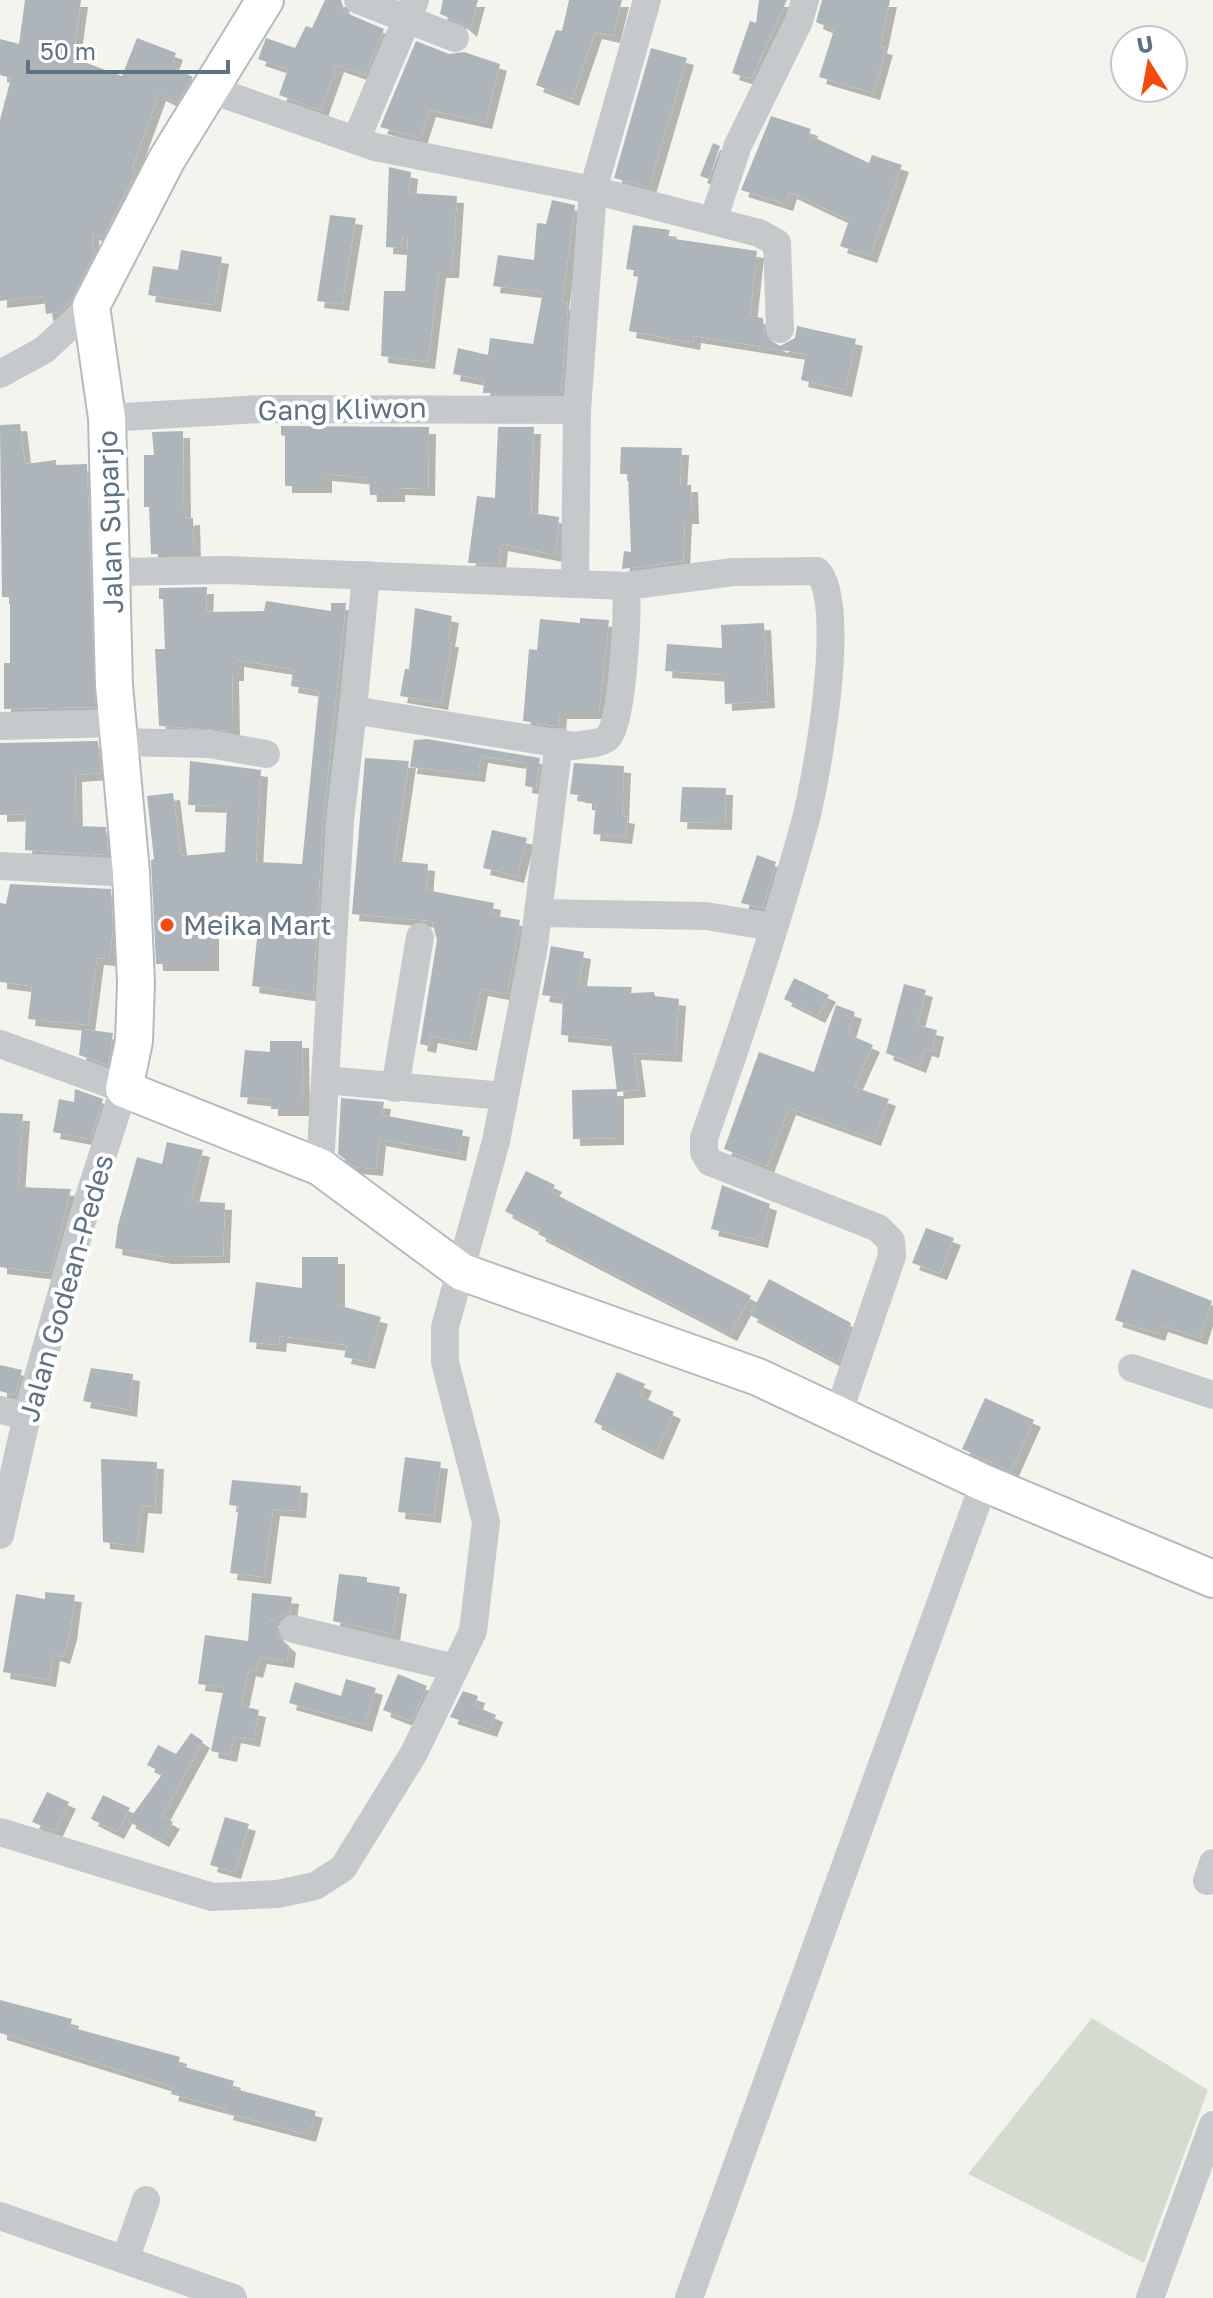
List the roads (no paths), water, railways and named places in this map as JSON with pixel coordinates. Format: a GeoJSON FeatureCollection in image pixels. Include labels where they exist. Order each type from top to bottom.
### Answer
{"type":"FeatureCollection","features":[{"type":"Feature","properties":{"kind":"main road"},"geometry":{"type":"LineString","coordinates":[[91,306],[167,159],[265,0]]}},
{"type":"Feature","properties":{"kind":"main road","name":"Jalan Suparjo"},"geometry":{"type":"LineString","coordinates":[[91,306],[107,418],[119,732],[131,873],[136,983],[134,1041],[124,1089]]}},
{"type":"Feature","properties":{"kind":"main road"},"geometry":{"type":"LineString","coordinates":[[124,1089],[320,1167],[462,1272],[758,1377],[984,1483],[1213,1579]]}},
{"type":"Feature","properties":{"kind":"street"},"geometry":{"type":"LineString","coordinates":[[358,0],[412,9],[455,38]]}},
{"type":"Feature","properties":{"kind":"street"},"geometry":{"type":"LineString","coordinates":[[575,584],[577,410],[593,190],[647,0]]}},
{"type":"Feature","properties":{"kind":"street"},"geometry":{"type":"LineString","coordinates":[[713,221],[738,145],[799,21],[805,0]]}},
{"type":"Feature","properties":{"kind":"street"},"geometry":{"type":"LineString","coordinates":[[356,140],[412,9]]}},
{"type":"Feature","properties":{"kind":"street"},"geometry":{"type":"LineString","coordinates":[[209,89],[375,147],[593,190],[759,233],[777,243],[780,329]]}},
{"type":"Feature","properties":{"kind":"street"},"geometry":{"type":"LineString","coordinates":[[0,374],[44,350],[91,306]]}},
{"type":"Feature","properties":{"kind":"street","name":"Gang Kliwon"},"geometry":{"type":"LineString","coordinates":[[107,418],[262,409],[577,410]]}},
{"type":"Feature","properties":{"kind":"street"},"geometry":{"type":"LineString","coordinates":[[113,572],[226,570],[478,583],[626,586],[733,572],[807,568],[823,576],[830,616],[825,714],[804,824],[704,1138],[704,1152],[710,1162],[878,1228],[891,1241],[892,1256],[838,1414]]}},
{"type":"Feature","properties":{"kind":"street"},"geometry":{"type":"LineString","coordinates":[[320,1167],[340,821],[366,575]]}},
{"type":"Feature","properties":{"kind":"street"},"geometry":{"type":"LineString","coordinates":[[353,710],[574,746],[605,740],[611,734],[619,700],[626,586]]}},
{"type":"Feature","properties":{"kind":"street"},"geometry":{"type":"LineString","coordinates":[[0,726],[119,732],[266,754]]}},
{"type":"Feature","properties":{"kind":"street"},"geometry":{"type":"LineString","coordinates":[[0,1832],[212,1897],[278,1894],[315,1886],[343,1868],[414,1753],[473,1631],[486,1522],[445,1362],[445,1327],[451,1296],[462,1272],[504,1096],[538,913],[559,742]]}},
{"type":"Feature","properties":{"kind":"street"},"geometry":{"type":"LineString","coordinates":[[0,866],[131,873]]}},
{"type":"Feature","properties":{"kind":"street"},"geometry":{"type":"LineString","coordinates":[[538,913],[706,916],[772,927]]}},
{"type":"Feature","properties":{"kind":"street"},"geometry":{"type":"LineString","coordinates":[[395,1088],[420,937]]}},
{"type":"Feature","properties":{"kind":"street"},"geometry":{"type":"LineString","coordinates":[[0,1044],[124,1089]]}},
{"type":"Feature","properties":{"kind":"street"},"geometry":{"type":"LineString","coordinates":[[325,1080],[504,1096]]}},
{"type":"Feature","properties":{"kind":"street","name":"Jalan Godean-Pedes"},"geometry":{"type":"LineString","coordinates":[[0,1535],[13,1413],[124,1089]]}},
{"type":"Feature","properties":{"kind":"street"},"geometry":{"type":"LineString","coordinates":[[1132,1368],[1213,1395]]}},
{"type":"Feature","properties":{"kind":"street"},"geometry":{"type":"LineString","coordinates":[[689,2298],[984,1483]]}},
{"type":"Feature","properties":{"kind":"street"},"geometry":{"type":"LineString","coordinates":[[293,1629],[455,1668]]}},
{"type":"Feature","properties":{"kind":"street"},"geometry":{"type":"LineString","coordinates":[[1150,2298],[1213,2125]]}},
{"type":"Feature","properties":{"kind":"street"},"geometry":{"type":"LineString","coordinates":[[125,2260],[146,2200]]}},
{"type":"Feature","properties":{"kind":"street"},"geometry":{"type":"LineString","coordinates":[[0,2216],[233,2298]]}},
{"type":"Feature","properties":{"kind":"place","name":"Meika Mart"},"geometry":{"type":"Point","coordinates":[167,925]}}]}
